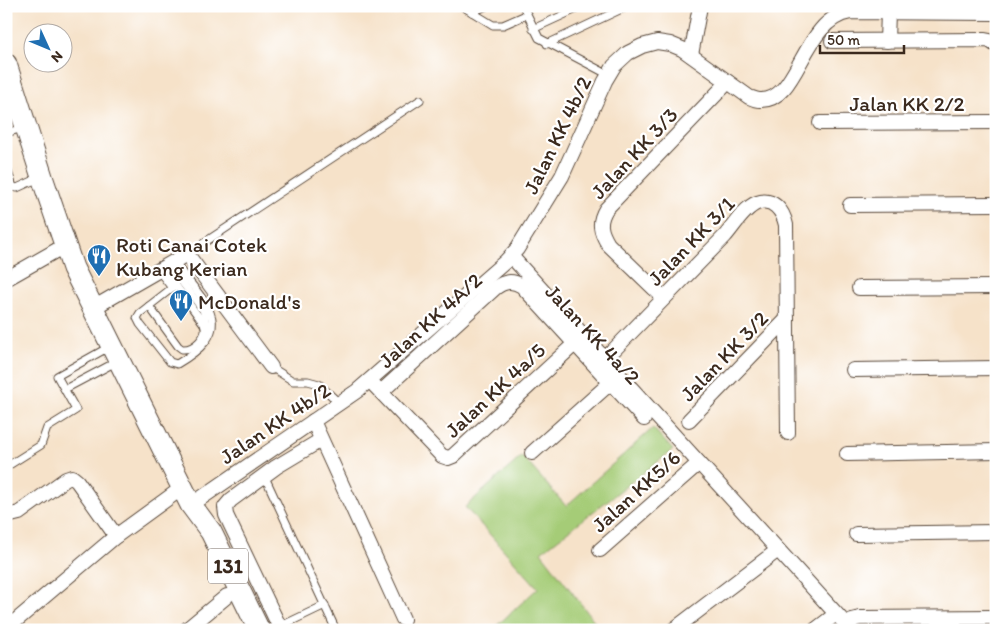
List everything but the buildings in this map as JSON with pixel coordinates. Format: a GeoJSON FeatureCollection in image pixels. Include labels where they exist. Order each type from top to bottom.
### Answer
{"type":"FeatureCollection","features":[{"type":"Feature","properties":{"kind":"main road","name":"131"},"geometry":{"type":"LineString","coordinates":[[6,64],[16,130],[42,177],[73,268],[186,497],[199,538],[244,630]]}},
{"type":"Feature","properties":{"kind":"main road","name":"131"},"geometry":{"type":"LineString","coordinates":[[186,497],[211,532],[273,629]]}},
{"type":"Feature","properties":{"kind":"street"},"geometry":{"type":"LineString","coordinates":[[691,55],[700,6]]}},
{"type":"Feature","properties":{"kind":"street","name":"Jalan KK 4b/2"},"geometry":{"type":"LineString","coordinates":[[6,629],[116,536],[313,422],[370,381],[508,258],[562,176],[614,66],[628,53],[656,42],[670,44],[691,55],[749,97],[759,100],[770,99],[780,93],[787,85],[817,32],[832,18],[842,13],[917,9],[996,13]]}},
{"type":"Feature","properties":{"kind":"street"},"geometry":{"type":"LineString","coordinates":[[888,12],[888,41]]}},
{"type":"Feature","properties":{"kind":"street"},"geometry":{"type":"LineString","coordinates":[[832,41],[985,40],[995,44]]}},
{"type":"Feature","properties":{"kind":"street","name":"Jalan KK 3/3"},"geometry":{"type":"LineString","coordinates":[[664,298],[608,244],[600,226],[601,218],[606,209],[728,82]]}},
{"type":"Feature","properties":{"kind":"street","name":"Jalan KK 2/2"},"geometry":{"type":"LineString","coordinates":[[820,124],[996,122]]}},
{"type":"Feature","properties":{"kind":"street","name":"Jalan KK 3/1"},"geometry":{"type":"LineString","coordinates":[[605,359],[749,208],[764,202],[771,203],[779,208],[784,216],[786,225],[788,433]]}},
{"type":"Feature","properties":{"kind":"street"},"geometry":{"type":"LineString","coordinates":[[850,205],[996,204]]}},
{"type":"Feature","properties":{"kind":"street"},"geometry":{"type":"LineString","coordinates":[[6,279],[64,246]]}},
{"type":"Feature","properties":{"kind":"street"},"geometry":{"type":"LineString","coordinates":[[93,308],[187,254],[271,367]]}},
{"type":"Feature","properties":{"kind":"street"},"geometry":{"type":"LineString","coordinates":[[508,258],[508,281]]}},
{"type":"Feature","properties":{"kind":"street"},"geometry":{"type":"LineString","coordinates":[[508,258],[579,340],[605,359],[615,379],[699,462],[849,627],[856,618],[996,617]]}},
{"type":"Feature","properties":{"kind":"street","name":"Jalan KK 4a/2"},"geometry":{"type":"LineString","coordinates":[[508,281],[522,286],[579,340],[615,379],[644,419]]}},
{"type":"Feature","properties":{"kind":"street","name":"Jalan KK 4A/2"},"geometry":{"type":"LineString","coordinates":[[381,392],[495,288],[508,281]]}},
{"type":"Feature","properties":{"kind":"street"},"geometry":{"type":"LineString","coordinates":[[859,288],[996,287]]}},
{"type":"Feature","properties":{"kind":"street","name":"Jalan KK 3/2"},"geometry":{"type":"LineString","coordinates":[[689,420],[787,319]]}},
{"type":"Feature","properties":{"kind":"street","name":"Jalan KK 4a/5"},"geometry":{"type":"LineString","coordinates":[[370,381],[442,456],[448,458],[453,456],[579,340]]}},
{"type":"Feature","properties":{"kind":"street"},"geometry":{"type":"LineString","coordinates":[[853,370],[996,368]]}},
{"type":"Feature","properties":{"kind":"street"},"geometry":{"type":"LineString","coordinates":[[532,453],[615,379]]}},
{"type":"Feature","properties":{"kind":"street"},"geometry":{"type":"LineString","coordinates":[[313,422],[406,624]]}},
{"type":"Feature","properties":{"kind":"street","name":"Jalan KK 4b/2"},"geometry":{"type":"LineString","coordinates":[[273,629],[225,511],[227,503],[264,475],[321,440]]}},
{"type":"Feature","properties":{"kind":"street"},"geometry":{"type":"LineString","coordinates":[[847,454],[996,451]]}},
{"type":"Feature","properties":{"kind":"street","name":"Jalan KK5/6"},"geometry":{"type":"LineString","coordinates":[[600,550],[699,462]]}},
{"type":"Feature","properties":{"kind":"street"},"geometry":{"type":"LineString","coordinates":[[6,513],[11,515],[19,513],[66,478],[72,477],[77,481],[116,536]]}},
{"type":"Feature","properties":{"kind":"street"},"geometry":{"type":"LineString","coordinates":[[856,534],[996,532]]}},
{"type":"Feature","properties":{"kind":"street"},"geometry":{"type":"LineString","coordinates":[[673,630],[778,550]]}},
{"type":"Feature","properties":{"kind":"street"},"geometry":{"type":"LineString","coordinates":[[186,630],[227,596]]}},
{"type":"Feature","properties":{"kind":"street"},"geometry":{"type":"LineString","coordinates":[[815,630],[836,614]]}},
{"type":"Feature","properties":{"kind":"lane"},"geometry":{"type":"LineString","coordinates":[[462,6],[493,25],[498,26],[526,15]]}},
{"type":"Feature","properties":{"kind":"lane"},"geometry":{"type":"LineString","coordinates":[[472,12],[486,6]]}},
{"type":"Feature","properties":{"kind":"lane"},"geometry":{"type":"LineString","coordinates":[[522,6],[538,38],[609,75]]}},
{"type":"Feature","properties":{"kind":"lane"},"geometry":{"type":"LineString","coordinates":[[533,29],[583,6]]}},
{"type":"Feature","properties":{"kind":"lane"},"geometry":{"type":"LineString","coordinates":[[547,44],[628,6]]}},
{"type":"Feature","properties":{"kind":"lane"},"geometry":{"type":"LineString","coordinates":[[187,254],[420,100]]}},
{"type":"Feature","properties":{"kind":"lane"},"geometry":{"type":"LineString","coordinates":[[6,166],[13,187],[16,188],[42,177]]}},
{"type":"Feature","properties":{"kind":"lane"},"geometry":{"type":"LineString","coordinates":[[166,266],[179,283],[209,309],[212,316],[213,329],[206,341],[176,364],[170,362],[138,321],[138,315],[179,283]]}},
{"type":"Feature","properties":{"kind":"lane"},"geometry":{"type":"LineString","coordinates":[[149,306],[182,349],[191,347],[206,332],[204,324],[179,283],[166,266]]}},
{"type":"Feature","properties":{"kind":"lane"},"geometry":{"type":"LineString","coordinates":[[6,467],[41,445],[47,428],[76,410],[57,376],[115,353]]}},
{"type":"Feature","properties":{"kind":"lane"},"geometry":{"type":"LineString","coordinates":[[65,389],[115,353]]}},
{"type":"Feature","properties":{"kind":"lane"},"geometry":{"type":"LineString","coordinates":[[271,367],[292,381],[308,380],[319,384],[339,403]]}},
{"type":"Feature","properties":{"kind":"lane"},"geometry":{"type":"LineString","coordinates":[[264,475],[336,630]]}},
{"type":"Feature","properties":{"kind":"lane"},"geometry":{"type":"LineString","coordinates":[[273,629],[324,605]]}},
{"type":"Feature","properties":{"kind":"green space"},"geometry":{"type":"Polygon","coordinates":[[[653,428],[673,450],[541,552],[598,626],[593,630],[492,630],[538,588],[465,507],[522,456],[566,506],[653,428]]]}},
{"type":"Feature","properties":{"kind":"place","name":"Roti Canai Cotek Kubang Kerian"},"geometry":{"type":"Point","coordinates":[99,277]}},
{"type":"Feature","properties":{"kind":"place","name":"McDonald's"},"geometry":{"type":"Point","coordinates":[181,322]}}]}
